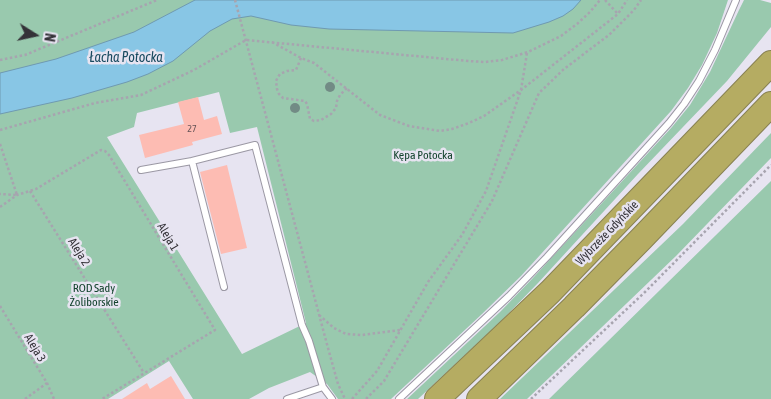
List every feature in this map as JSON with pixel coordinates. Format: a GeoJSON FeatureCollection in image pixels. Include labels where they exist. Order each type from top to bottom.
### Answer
{"type":"FeatureCollection","features":[{"type":"Feature","properties":{"kind":"highway"},"geometry":{"type":"LineString","coordinates":[[737,98],[771,45]]}},
{"type":"Feature","properties":{"kind":"highway","name":"Wybrzeże Gdyńskie"},"geometry":{"type":"LineString","coordinates":[[438,399],[550,292],[771,63]]}},
{"type":"Feature","properties":{"kind":"highway"},"geometry":{"type":"LineString","coordinates":[[479,399],[608,272],[766,111]]}},
{"type":"Feature","properties":{"kind":"lane"},"geometry":{"type":"LineString","coordinates":[[399,399],[509,296],[669,122],[699,81],[715,50],[736,0]]}},
{"type":"Feature","properties":{"kind":"lane"},"geometry":{"type":"LineString","coordinates":[[141,170],[192,161],[255,145],[302,325],[323,387],[332,399]]}},
{"type":"Feature","properties":{"kind":"lane"},"geometry":{"type":"LineString","coordinates":[[192,161],[224,287]]}},
{"type":"Feature","properties":{"kind":"lane"},"geometry":{"type":"LineString","coordinates":[[287,399],[323,387]]}},
{"type":"Feature","properties":{"kind":"path"},"geometry":{"type":"LineString","coordinates":[[0,60],[25,55],[157,0]]}},
{"type":"Feature","properties":{"kind":"path"},"geometry":{"type":"LineString","coordinates":[[235,0],[318,314],[338,384],[345,399]]}},
{"type":"Feature","properties":{"kind":"path"},"geometry":{"type":"LineString","coordinates":[[0,130],[95,103],[141,95],[194,70],[246,40],[468,61],[502,60],[528,52],[561,36],[590,12],[600,0]]}},
{"type":"Feature","properties":{"kind":"path"},"geometry":{"type":"LineString","coordinates":[[605,0],[618,14]]}},
{"type":"Feature","properties":{"kind":"path"},"geometry":{"type":"LineString","coordinates":[[271,41],[314,63],[380,114],[409,126],[440,131],[452,129],[484,116],[521,90],[618,14],[626,0]]}},
{"type":"Feature","properties":{"kind":"path"},"geometry":{"type":"LineString","coordinates":[[366,399],[384,381],[492,201],[539,93],[564,69],[609,35],[634,10],[641,0]]}},
{"type":"Feature","properties":{"kind":"path"},"geometry":{"type":"LineString","coordinates":[[352,399],[378,371],[428,282],[462,235],[486,190],[521,90],[528,52]]}},
{"type":"Feature","properties":{"kind":"path"},"geometry":{"type":"LineString","coordinates":[[301,58],[296,70],[280,74],[276,81],[277,89],[283,98],[305,102],[310,119],[317,121],[331,114],[336,108],[340,95],[346,88]]}},
{"type":"Feature","properties":{"kind":"path"},"geometry":{"type":"LineString","coordinates":[[0,144],[18,195]]}},
{"type":"Feature","properties":{"kind":"path","name":"Aleja 1"},"geometry":{"type":"LineString","coordinates":[[30,191],[101,150],[109,155],[215,330],[144,373]]}},
{"type":"Feature","properties":{"kind":"path"},"geometry":{"type":"LineString","coordinates":[[531,399],[645,292],[771,164]]}},
{"type":"Feature","properties":{"kind":"path"},"geometry":{"type":"LineString","coordinates":[[0,207],[18,195],[30,191]]}},
{"type":"Feature","properties":{"kind":"path","name":"Aleja 2"},"geometry":{"type":"LineString","coordinates":[[30,191],[144,373]]}},
{"type":"Feature","properties":{"kind":"path"},"geometry":{"type":"LineString","coordinates":[[0,194],[18,195]]}},
{"type":"Feature","properties":{"kind":"path","name":"Aleja 3"},"geometry":{"type":"LineString","coordinates":[[0,306],[1,311],[47,383],[54,399]]}},
{"type":"Feature","properties":{"kind":"path"},"geometry":{"type":"LineString","coordinates":[[318,314],[334,328],[346,334],[362,335],[401,330]]}},
{"type":"Feature","properties":{"kind":"path"},"geometry":{"type":"LineString","coordinates":[[102,399],[144,373]]}},
{"type":"Feature","properties":{"kind":"path"},"geometry":{"type":"LineString","coordinates":[[25,399],[47,383]]}},
{"type":"Feature","properties":{"kind":"green space","name":"Kępa Potocka"},"geometry":{"type":"Polygon","coordinates":[[[0,0],[728,0],[717,33],[702,65],[671,111],[521,276],[391,399],[338,399],[327,384],[310,372],[269,388],[249,399],[193,399],[169,361],[108,399],[0,399],[0,0]],[[219,92],[137,113],[134,127],[107,137],[242,354],[306,323],[257,127],[230,133],[219,92]]]}},
{"type":"Feature","properties":{"kind":"green space"},"geometry":{"type":"Polygon","coordinates":[[[744,0],[760,0],[771,3],[771,27],[727,81],[501,321],[418,399],[407,399],[500,312],[672,127],[690,105],[710,72],[744,0]]]}},
{"type":"Feature","properties":{"kind":"green space"},"geometry":{"type":"Polygon","coordinates":[[[771,133],[771,158],[676,256],[527,399],[500,399],[683,224],[771,133]]]}},
{"type":"Feature","properties":{"kind":"green space"},"geometry":{"type":"Polygon","coordinates":[[[771,181],[771,399],[549,399],[771,181]]]}},
{"type":"Feature","properties":{"kind":"water","name":"Łacha Potocka"},"geometry":{"type":"Polygon","coordinates":[[[195,0],[581,0],[563,16],[513,33],[329,29],[291,25],[251,16],[232,19],[210,31],[173,61],[148,74],[72,98],[0,114],[0,73],[56,59],[134,32],[195,0]]]}},
{"type":"Feature","properties":{"kind":"building"},"geometry":{"type":"Polygon","coordinates":[[[198,97],[204,120],[217,116],[222,134],[192,142],[193,145],[145,158],[139,135],[184,124],[178,102],[198,97]]]}},
{"type":"Feature","properties":{"kind":"building"},"geometry":{"type":"Polygon","coordinates":[[[227,165],[247,248],[221,254],[200,172],[227,165]]]}},
{"type":"Feature","properties":{"kind":"building"},"geometry":{"type":"Polygon","coordinates":[[[171,376],[185,399],[122,399],[147,383],[150,389],[171,376]]]}},
{"type":"Feature","properties":{"kind":"park label","name":"ROD Sady Żoliborskie"},"geometry":{"type":"Point","coordinates":[94,295]}}]}
